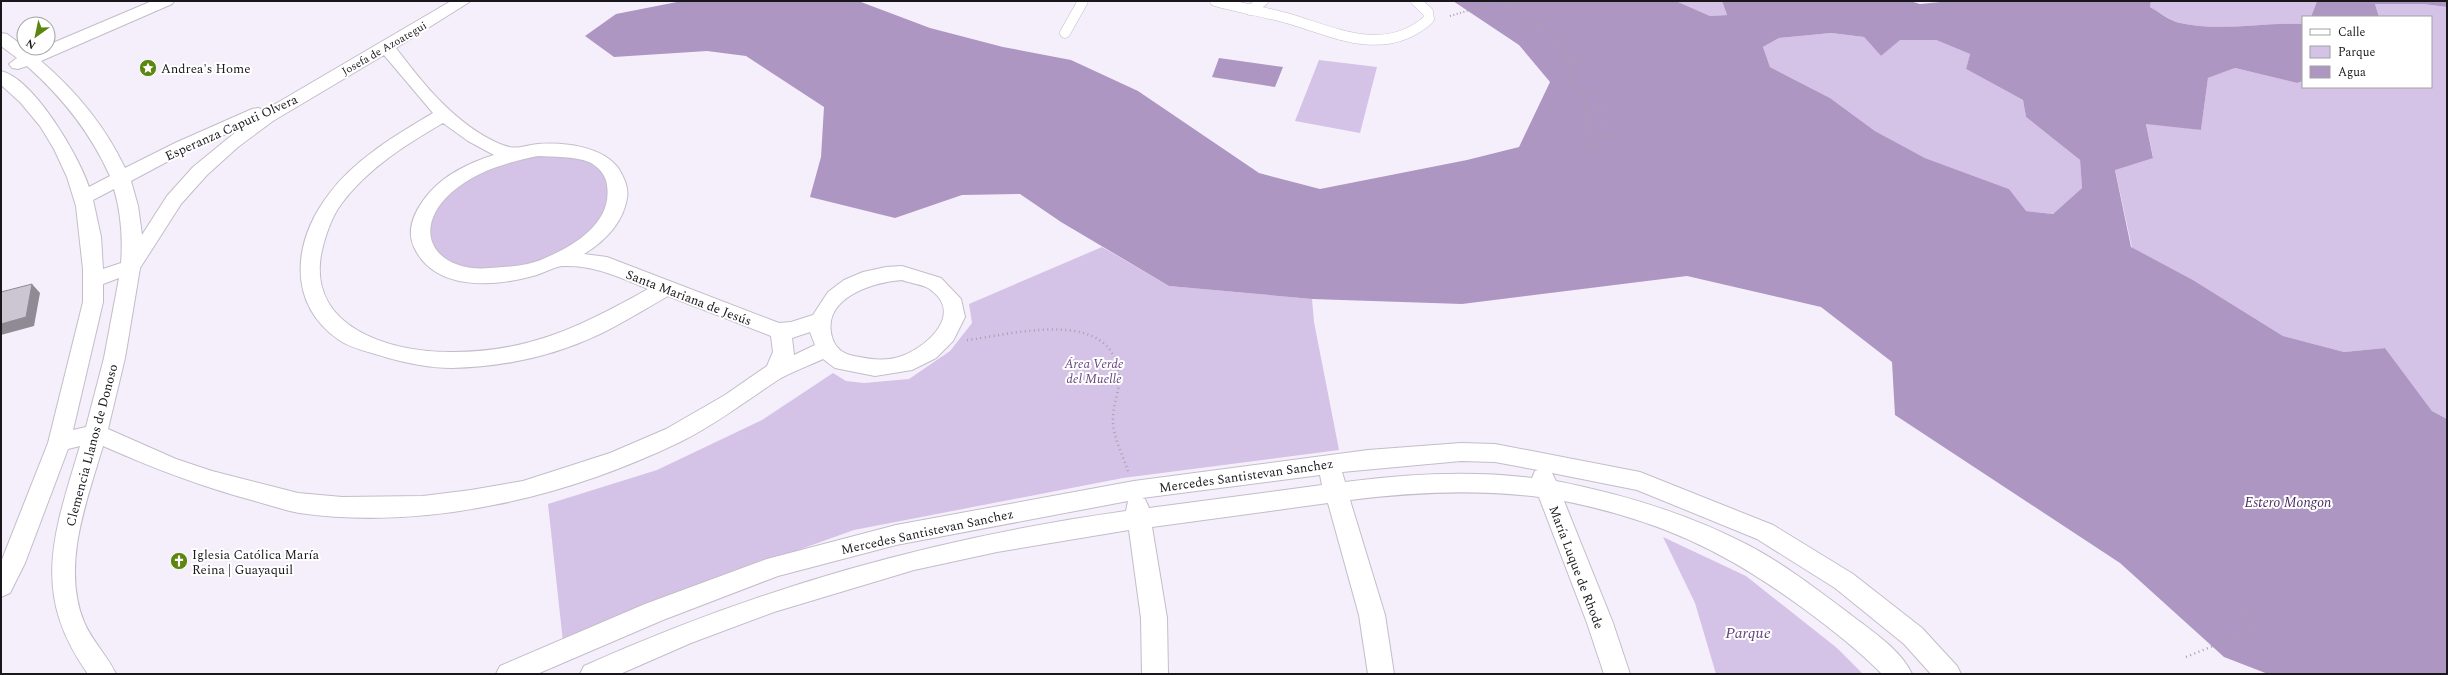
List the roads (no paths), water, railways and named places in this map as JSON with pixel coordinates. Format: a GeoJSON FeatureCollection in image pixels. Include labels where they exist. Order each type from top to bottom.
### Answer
{"type":"FeatureCollection","features":[{"type":"Feature","properties":{"kind":"street"},"geometry":{"type":"LineString","coordinates":[[1,71],[166,1]]}},
{"type":"Feature","properties":{"kind":"street","name":"Josefa de Azoategui"},"geometry":{"type":"LineString","coordinates":[[305,94],[463,1]]}},
{"type":"Feature","properties":{"kind":"street","name":"Clemencia Llanos de Donoso"},"geometry":{"type":"LineString","coordinates":[[1,38],[43,70],[83,110],[110,154],[121,178],[129,209],[132,236],[131,267],[109,388],[71,513],[63,548],[62,586],[71,622],[90,659],[103,674]]}},
{"type":"Feature","properties":{"kind":"street"},"geometry":{"type":"LineString","coordinates":[[386,47],[412,81],[445,114],[477,140],[492,149],[512,155]]}},
{"type":"Feature","properties":{"kind":"street"},"geometry":{"type":"LineString","coordinates":[[1,76],[47,121],[74,167],[84,197],[94,247],[94,302],[59,442],[13,562],[1,586]]}},
{"type":"Feature","properties":{"kind":"street","name":"Esperanza Caputi Olvera"},"geometry":{"type":"LineString","coordinates":[[84,197],[181,147],[305,94]]}},
{"type":"Feature","properties":{"kind":"street","name":"Esperanza Caputi Olvera"},"geometry":{"type":"LineString","coordinates":[[131,267],[174,200],[200,171],[237,139],[305,94]]}},
{"type":"Feature","properties":{"kind":"street"},"geometry":{"type":"LineString","coordinates":[[445,114],[366,166],[339,194],[312,243],[309,259],[310,282],[318,306],[347,335],[405,355],[449,360],[494,357],[544,346],[591,330],[664,288]]}},
{"type":"Feature","properties":{"kind":"street"},"geometry":{"type":"LineString","coordinates":[[473,170],[477,159],[477,140]]}},
{"type":"Feature","properties":{"kind":"street"},"geometry":{"type":"LineString","coordinates":[[538,150],[570,151],[596,158],[614,173],[620,192],[613,215],[590,241],[560,259],[514,274],[480,276],[450,271],[429,258],[419,240],[422,218],[436,197],[458,178],[473,170],[512,155],[538,150]]}},
{"type":"Feature","properties":{"kind":"street"},"geometry":{"type":"LineString","coordinates":[[590,241],[600,262]]}},
{"type":"Feature","properties":{"kind":"street","name":"Santa Mariana de Jesús"},"geometry":{"type":"LineString","coordinates":[[560,259],[600,262],[778,331]]}},
{"type":"Feature","properties":{"kind":"street"},"geometry":{"type":"LineString","coordinates":[[94,280],[131,267]]}},
{"type":"Feature","properties":{"kind":"street"},"geometry":{"type":"LineString","coordinates":[[902,273],[922,276],[939,284],[950,296],[955,310],[953,326],[944,341],[928,355],[906,365],[882,370],[859,368],[840,361],[826,349],[820,335],[821,320],[833,300],[842,291],[860,281],[881,275],[902,273]]}},
{"type":"Feature","properties":{"kind":"street"},"geometry":{"type":"LineString","coordinates":[[775,372],[782,361],[785,349],[783,339],[778,331],[792,330],[821,320]]}},
{"type":"Feature","properties":{"kind":"street"},"geometry":{"type":"LineString","coordinates":[[59,442],[96,433],[168,465],[211,480],[298,503],[342,507],[423,506],[471,500],[523,490],[617,460],[674,435],[733,401],[775,372],[826,349]]}},
{"type":"Feature","properties":{"kind":"street","name":"Mercedes Santistevan Sanchez"},"geometry":{"type":"LineString","coordinates":[[511,673],[654,612],[776,566],[896,535],[1134,490],[1402,455],[1460,452],[1495,453],[1640,480],[1765,532],[1844,581],[1912,636],[1948,674]]}},
{"type":"Feature","properties":{"kind":"street","name":"María Luque de Rhode"},"geometry":{"type":"LineString","coordinates":[[1536,460],[1600,623],[1617,674]]}},
{"type":"Feature","properties":{"kind":"street"},"geometry":{"type":"LineString","coordinates":[[1328,464],[1372,616],[1381,674]]}},
{"type":"Feature","properties":{"kind":"street","name":"Mercedes Santistevan Sanchez"},"geometry":{"type":"LineString","coordinates":[[593,674],[724,618],[784,597],[889,567],[964,548],[1140,519],[1390,485],[1440,481],[1505,484],[1547,489],[1592,498],[1641,511],[1704,535],[1756,562],[1850,628],[1899,674]]}},
{"type":"Feature","properties":{"kind":"street"},"geometry":{"type":"LineString","coordinates":[[1134,490],[1140,519],[1154,618],[1155,674]]}},
{"type":"Feature","properties":{"kind":"lane"},"geometry":{"type":"LineString","coordinates":[[1065,33],[1083,1]]}},
{"type":"Feature","properties":{"kind":"lane"},"geometry":{"type":"LineString","coordinates":[[1215,1],[1275,15],[1325,34],[1361,41],[1388,38],[1407,33],[1424,24],[1429,19],[1428,12],[1416,1]]}},
{"type":"Feature","properties":{"kind":"lane"},"geometry":{"type":"LineString","coordinates":[[1250,10],[1263,1]]}},
{"type":"Feature","properties":{"kind":"water","name":"Estero Mongon"},"geometry":{"type":"Polygon","coordinates":[[[682,1],[861,2],[930,28],[1003,47],[1071,60],[1138,91],[1259,173],[1320,189],[1467,160],[1519,147],[1550,82],[1519,45],[1453,1],[1676,1],[1710,16],[1727,15],[1722,1],[1910,1],[1920,4],[1951,1],[2151,1],[2150,7],[2168,18],[2176,22],[2195,26],[2226,27],[2302,24],[2302,81],[2297,83],[2235,68],[2208,78],[2201,130],[2146,124],[2153,158],[2115,170],[2131,247],[2193,280],[2283,336],[2344,352],[2385,348],[2432,411],[2447,419],[2447,674],[2268,674],[2224,657],[2120,563],[1895,415],[1892,362],[1821,307],[1687,276],[1462,304],[1312,299],[1169,286],[1061,222],[1020,194],[962,195],[895,218],[810,197],[821,157],[824,107],[746,56],[707,51],[614,57],[585,36],[616,14],[682,1]],[[1831,33],[1779,38],[1763,47],[1770,67],[1830,98],[1875,131],[1925,158],[2009,189],[2026,211],[2053,214],[2082,188],[2080,160],[2026,117],[2023,100],[1966,69],[1970,54],[1936,40],[1900,40],[1881,56],[1864,37],[1831,33]]]}},
{"type":"Feature","properties":{"kind":"water"},"geometry":{"type":"Polygon","coordinates":[[[2317,1],[2447,1],[2447,7],[2423,4],[2375,4],[2379,16],[2311,16],[2317,1]]]}},
{"type":"Feature","properties":{"kind":"water"},"geometry":{"type":"Polygon","coordinates":[[[1219,58],[1283,67],[1275,87],[1212,77],[1219,58]]]}},
{"type":"Feature","properties":{"kind":"place","name":"Andrea's Home"},"geometry":{"type":"Point","coordinates":[148,68]}},
{"type":"Feature","properties":{"kind":"place","name":"Iglesia Católica María Reina | Guayaquil"},"geometry":{"type":"Point","coordinates":[179,561]}},
{"type":"Feature","properties":{"kind":"park label","name":"Área Verde del Muelle"},"geometry":{"type":"Point","coordinates":[1094,370]}},
{"type":"Feature","properties":{"kind":"park label","name":"Parque"},"geometry":{"type":"Point","coordinates":[1748,632]}}]}
